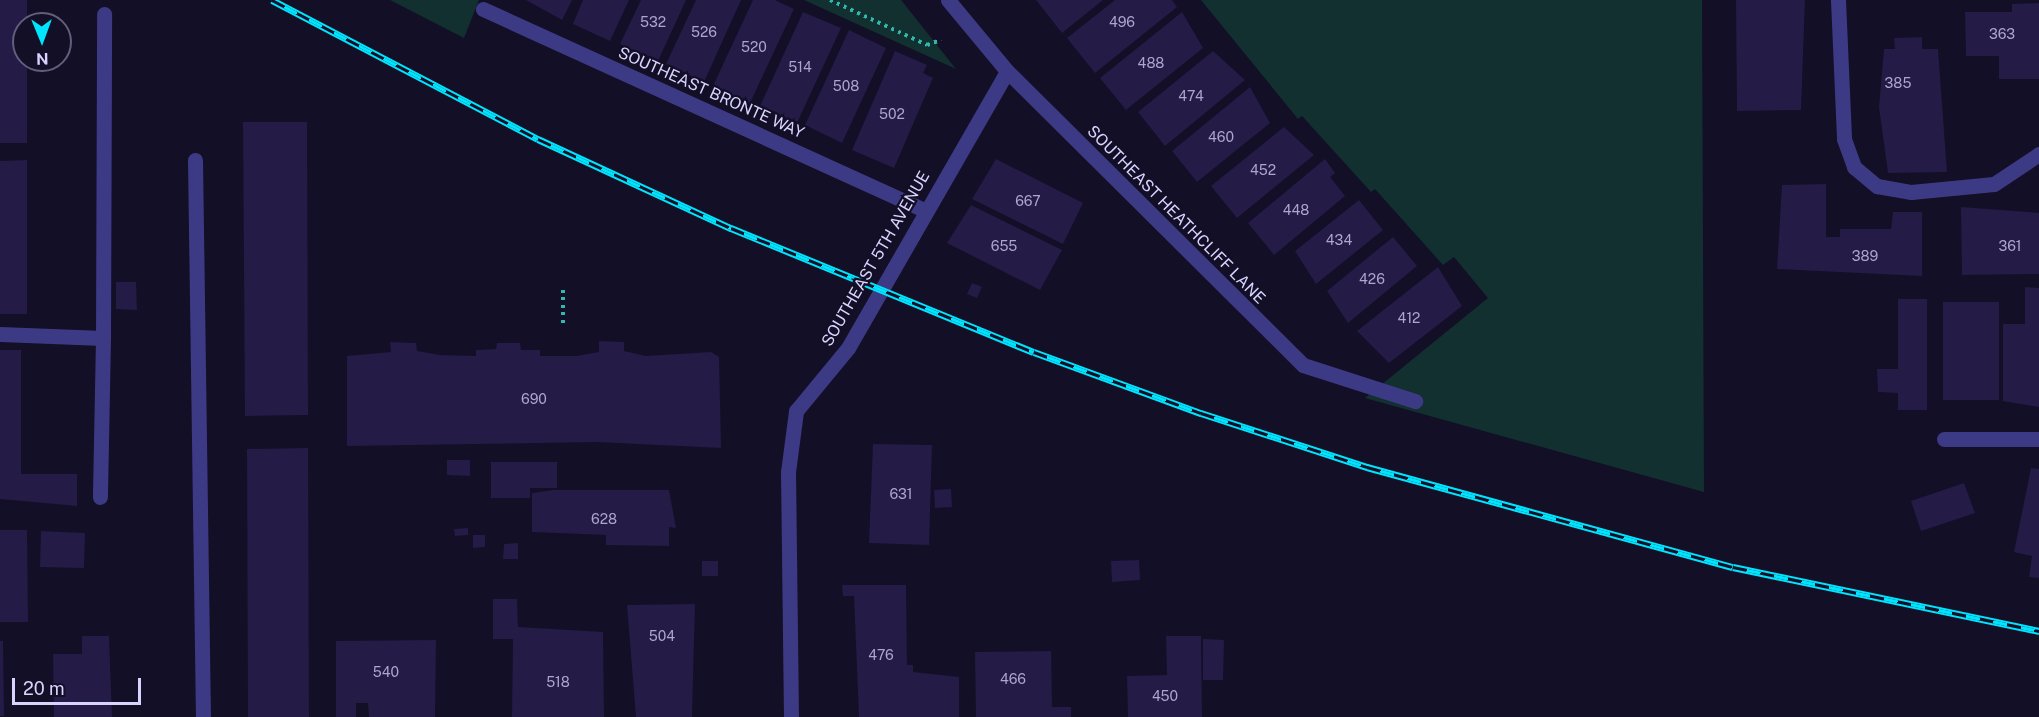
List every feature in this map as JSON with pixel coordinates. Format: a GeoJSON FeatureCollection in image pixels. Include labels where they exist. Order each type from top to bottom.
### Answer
{"type":"FeatureCollection","features":[{"type":"Feature","properties":{"kind":"street","name":"SOUTHEAST HEATHCLIFF LANE"},"geometry":{"type":"LineString","coordinates":[[948,0],[1007,71],[1303,365],[1415,401]]}},
{"type":"Feature","properties":{"kind":"street"},"geometry":{"type":"LineString","coordinates":[[1838,0],[1844,139],[1854,167],[1877,186],[1911,192],[1994,184],[2039,154]]}},
{"type":"Feature","properties":{"kind":"street","name":"SOUTHEAST BRONTE WAY"},"geometry":{"type":"LineString","coordinates":[[483,9],[925,210]]}},
{"type":"Feature","properties":{"kind":"street"},"geometry":{"type":"LineString","coordinates":[[100,497],[104,14]]}},
{"type":"Feature","properties":{"kind":"street","name":"SOUTHEAST 5TH AVENUE"},"geometry":{"type":"LineString","coordinates":[[791,717],[788,472],[796,411],[848,348],[925,210],[1007,71]]}},
{"type":"Feature","properties":{"kind":"street"},"geometry":{"type":"LineString","coordinates":[[195,160],[203,717]]}},
{"type":"Feature","properties":{"kind":"street"},"geometry":{"type":"LineString","coordinates":[[0,334],[103,338]]}},
{"type":"Feature","properties":{"kind":"street"},"geometry":{"type":"LineString","coordinates":[[1944,438],[2039,439]]}},
{"type":"Feature","properties":{"kind":"path"},"geometry":{"type":"LineString","coordinates":[[830,0],[927,45],[966,21]]}},
{"type":"Feature","properties":{"kind":"path"},"geometry":{"type":"LineString","coordinates":[[562,290],[563,324]]}},
{"type":"Feature","properties":{"kind":"green space"},"geometry":{"type":"Polygon","coordinates":[[[390,0],[479,0],[464,38],[390,0]]]}},
{"type":"Feature","properties":{"kind":"green space"},"geometry":{"type":"Polygon","coordinates":[[[804,0],[901,0],[956,69],[804,0]]]}},
{"type":"Feature","properties":{"kind":"green space"},"geometry":{"type":"Polygon","coordinates":[[[1201,0],[1702,0],[1704,492],[1365,398],[1488,298],[1454,257],[1443,265],[1375,189],[1371,192],[1302,116],[1298,119],[1201,0]]]}},
{"type":"Feature","properties":{"kind":"building"},"geometry":{"type":"Polygon","coordinates":[[[0,0],[27,0],[27,12],[12,12],[12,72],[27,72],[27,143],[0,143],[0,0]]]}},
{"type":"Feature","properties":{"kind":"building"},"geometry":{"type":"Polygon","coordinates":[[[526,0],[572,0],[562,20],[526,0]]]}},
{"type":"Feature","properties":{"kind":"building"},"geometry":{"type":"Polygon","coordinates":[[[583,0],[629,0],[610,41],[573,24],[583,0]]]}},
{"type":"Feature","properties":{"kind":"building"},"geometry":{"type":"Polygon","coordinates":[[[641,0],[686,0],[658,61],[620,44],[641,0]]]}},
{"type":"Feature","properties":{"kind":"building"},"geometry":{"type":"Polygon","coordinates":[[[696,0],[741,0],[704,82],[666,64],[696,0]]]}},
{"type":"Feature","properties":{"kind":"building"},"geometry":{"type":"Polygon","coordinates":[[[753,0],[775,0],[794,9],[750,103],[713,86],[753,0]]]}},
{"type":"Feature","properties":{"kind":"building"},"geometry":{"type":"Polygon","coordinates":[[[1036,0],[1103,0],[1062,33],[1036,0]]]}},
{"type":"Feature","properties":{"kind":"building"},"geometry":{"type":"Polygon","coordinates":[[[1115,0],[1172,0],[1177,7],[1095,73],[1067,38],[1115,0]]]}},
{"type":"Feature","properties":{"kind":"building"},"geometry":{"type":"Polygon","coordinates":[[[1736,0],[1805,0],[1801,110],[1737,111],[1736,0]]]}},
{"type":"Feature","properties":{"kind":"building"},"geometry":{"type":"Polygon","coordinates":[[[2039,3],[2039,79],[1999,79],[1999,56],[1966,56],[1965,12],[2012,12],[2012,4],[2039,3]]]}},
{"type":"Feature","properties":{"kind":"building"},"geometry":{"type":"Polygon","coordinates":[[[803,12],[841,28],[797,123],[760,106],[803,12]]]}},
{"type":"Feature","properties":{"kind":"building"},"geometry":{"type":"Polygon","coordinates":[[[1182,12],[1203,48],[1126,110],[1100,78],[1182,12]]]}},
{"type":"Feature","properties":{"kind":"building"},"geometry":{"type":"Polygon","coordinates":[[[849,30],[886,48],[842,143],[805,125],[849,30]]]}},
{"type":"Feature","properties":{"kind":"building"},"geometry":{"type":"Polygon","coordinates":[[[1922,37],[1922,49],[1938,49],[1947,172],[1888,173],[1879,107],[1884,49],[1895,49],[1894,38],[1922,37]]]}},
{"type":"Feature","properties":{"kind":"building"},"geometry":{"type":"Polygon","coordinates":[[[895,51],[927,65],[923,73],[933,78],[894,168],[852,150],[895,51]]]}},
{"type":"Feature","properties":{"kind":"building"},"geometry":{"type":"Polygon","coordinates":[[[1213,51],[1245,80],[1165,146],[1138,112],[1213,51]]]}},
{"type":"Feature","properties":{"kind":"building"},"geometry":{"type":"Polygon","coordinates":[[[1250,87],[1270,123],[1197,182],[1172,151],[1250,87]]]}},
{"type":"Feature","properties":{"kind":"building"},"geometry":{"type":"Polygon","coordinates":[[[243,122],[307,122],[308,415],[245,416],[243,122]]]}},
{"type":"Feature","properties":{"kind":"building"},"geometry":{"type":"Polygon","coordinates":[[[1284,127],[1314,155],[1237,218],[1211,186],[1284,127]]]}},
{"type":"Feature","properties":{"kind":"building"},"geometry":{"type":"Polygon","coordinates":[[[996,159],[1083,203],[1063,244],[972,199],[996,159]]]}},
{"type":"Feature","properties":{"kind":"building"},"geometry":{"type":"Polygon","coordinates":[[[1325,159],[1335,173],[1330,177],[1345,196],[1274,255],[1248,223],[1325,159]]]}},
{"type":"Feature","properties":{"kind":"building"},"geometry":{"type":"Polygon","coordinates":[[[27,160],[27,314],[0,314],[0,161],[27,160]]]}},
{"type":"Feature","properties":{"kind":"building"},"geometry":{"type":"Polygon","coordinates":[[[1826,184],[1826,237],[1840,237],[1840,229],[1891,229],[1893,212],[1922,212],[1922,276],[1777,269],[1782,185],[1826,184]]]}},
{"type":"Feature","properties":{"kind":"building"},"geometry":{"type":"Polygon","coordinates":[[[1359,200],[1383,230],[1316,284],[1295,251],[1359,200]]]}},
{"type":"Feature","properties":{"kind":"building"},"geometry":{"type":"Polygon","coordinates":[[[971,205],[1062,250],[1040,290],[947,243],[971,205]]]}},
{"type":"Feature","properties":{"kind":"building"},"geometry":{"type":"Polygon","coordinates":[[[1961,207],[2039,213],[2039,274],[1962,275],[1961,207]]]}},
{"type":"Feature","properties":{"kind":"building"},"geometry":{"type":"Polygon","coordinates":[[[1393,237],[1417,266],[1348,323],[1327,291],[1393,237]]]}},
{"type":"Feature","properties":{"kind":"building"},"geometry":{"type":"Polygon","coordinates":[[[1438,267],[1462,306],[1389,363],[1357,331],[1438,267]]]}},
{"type":"Feature","properties":{"kind":"building"},"geometry":{"type":"Polygon","coordinates":[[[116,282],[136,282],[137,310],[116,309],[116,282]]]}},
{"type":"Feature","properties":{"kind":"building"},"geometry":{"type":"Polygon","coordinates":[[[972,283],[982,287],[977,298],[967,294],[972,283]]]}},
{"type":"Feature","properties":{"kind":"building"},"geometry":{"type":"Polygon","coordinates":[[[2025,287],[2039,288],[2039,407],[2003,401],[2003,324],[2025,324],[2025,287]]]}},
{"type":"Feature","properties":{"kind":"building"},"geometry":{"type":"Polygon","coordinates":[[[1898,299],[1927,299],[1927,410],[1898,410],[1898,393],[1878,392],[1877,369],[1898,369],[1898,299]]]}},
{"type":"Feature","properties":{"kind":"building"},"geometry":{"type":"Polygon","coordinates":[[[1943,302],[1999,302],[1999,400],[1943,400],[1943,302]]]}},
{"type":"Feature","properties":{"kind":"building"},"geometry":{"type":"Polygon","coordinates":[[[599,341],[624,342],[624,351],[646,356],[711,352],[719,357],[721,448],[597,442],[347,446],[347,356],[391,352],[390,342],[416,343],[417,351],[440,355],[476,356],[476,350],[496,349],[497,343],[520,343],[521,350],[540,350],[540,356],[577,356],[599,352],[599,341]]]}},
{"type":"Feature","properties":{"kind":"building"},"geometry":{"type":"Polygon","coordinates":[[[0,350],[21,350],[21,474],[77,474],[77,506],[0,499],[0,350]]]}},
{"type":"Feature","properties":{"kind":"building"},"geometry":{"type":"Polygon","coordinates":[[[873,444],[932,445],[929,545],[869,543],[873,444]]]}},
{"type":"Feature","properties":{"kind":"building"},"geometry":{"type":"Polygon","coordinates":[[[308,448],[309,717],[248,717],[247,449],[308,448]]]}},
{"type":"Feature","properties":{"kind":"building"},"geometry":{"type":"Polygon","coordinates":[[[447,460],[470,460],[470,476],[447,475],[447,460]]]}},
{"type":"Feature","properties":{"kind":"building"},"geometry":{"type":"Polygon","coordinates":[[[491,462],[557,462],[557,488],[530,488],[530,498],[491,498],[491,462]]]}},
{"type":"Feature","properties":{"kind":"building"},"geometry":{"type":"Polygon","coordinates":[[[2031,468],[2039,469],[2039,578],[2029,577],[2032,556],[2014,552],[2031,468]]]}},
{"type":"Feature","properties":{"kind":"building"},"geometry":{"type":"Polygon","coordinates":[[[1964,483],[1975,513],[1921,531],[1911,501],[1964,483]]]}},
{"type":"Feature","properties":{"kind":"building"},"geometry":{"type":"Polygon","coordinates":[[[951,489],[952,507],[935,508],[934,490],[951,489]]]}},
{"type":"Feature","properties":{"kind":"building"},"geometry":{"type":"Polygon","coordinates":[[[553,490],[669,490],[676,528],[669,527],[669,546],[606,545],[606,535],[532,532],[532,493],[553,490]]]}},
{"type":"Feature","properties":{"kind":"building"},"geometry":{"type":"Polygon","coordinates":[[[468,528],[468,535],[455,536],[454,529],[468,528]]]}},
{"type":"Feature","properties":{"kind":"building"},"geometry":{"type":"Polygon","coordinates":[[[0,530],[27,530],[28,622],[0,622],[0,530]]]}},
{"type":"Feature","properties":{"kind":"building"},"geometry":{"type":"Polygon","coordinates":[[[41,531],[85,533],[84,568],[40,567],[41,531]]]}},
{"type":"Feature","properties":{"kind":"building"},"geometry":{"type":"Polygon","coordinates":[[[473,535],[485,535],[485,547],[473,548],[473,535]]]}},
{"type":"Feature","properties":{"kind":"building"},"geometry":{"type":"Polygon","coordinates":[[[518,543],[518,559],[503,559],[504,544],[518,543]]]}},
{"type":"Feature","properties":{"kind":"building"},"geometry":{"type":"Polygon","coordinates":[[[1139,560],[1140,580],[1112,582],[1111,561],[1139,560]]]}},
{"type":"Feature","properties":{"kind":"building"},"geometry":{"type":"Polygon","coordinates":[[[702,561],[718,561],[718,576],[702,576],[702,561]]]}},
{"type":"Feature","properties":{"kind":"building"},"geometry":{"type":"Polygon","coordinates":[[[842,585],[906,585],[907,665],[913,665],[913,672],[959,677],[959,717],[859,717],[854,596],[843,596],[842,585]]]}},
{"type":"Feature","properties":{"kind":"building"},"geometry":{"type":"Polygon","coordinates":[[[493,599],[517,599],[518,627],[603,632],[604,717],[512,717],[513,639],[493,639],[493,599]]]}},
{"type":"Feature","properties":{"kind":"building"},"geometry":{"type":"Polygon","coordinates":[[[695,604],[692,717],[636,717],[627,605],[695,604]]]}},
{"type":"Feature","properties":{"kind":"building"},"geometry":{"type":"Polygon","coordinates":[[[82,636],[109,636],[112,717],[54,717],[53,654],[82,654],[82,636]]]}},
{"type":"Feature","properties":{"kind":"building"},"geometry":{"type":"Polygon","coordinates":[[[1166,636],[1201,636],[1202,717],[1128,717],[1127,676],[1167,675],[1166,636]]]}},
{"type":"Feature","properties":{"kind":"building"},"geometry":{"type":"Polygon","coordinates":[[[1203,639],[1224,640],[1223,680],[1203,680],[1203,639]]]}},
{"type":"Feature","properties":{"kind":"building"},"geometry":{"type":"Polygon","coordinates":[[[436,640],[435,717],[369,717],[368,703],[356,703],[356,717],[336,717],[336,641],[436,640]]]}},
{"type":"Feature","properties":{"kind":"building"},"geometry":{"type":"Polygon","coordinates":[[[0,641],[3,641],[4,716],[0,716],[0,641]]]}},
{"type":"Feature","properties":{"kind":"building"},"geometry":{"type":"Polygon","coordinates":[[[1051,651],[1052,707],[1071,707],[1071,717],[976,717],[975,652],[1051,651]]]}},
{"type":"Feature","properties":{"kind":"railway"},"geometry":{"type":"LineString","coordinates":[[272,0],[538,139],[731,228],[1034,352],[1201,413],[1367,467],[1733,567],[2039,631]]}}]}
